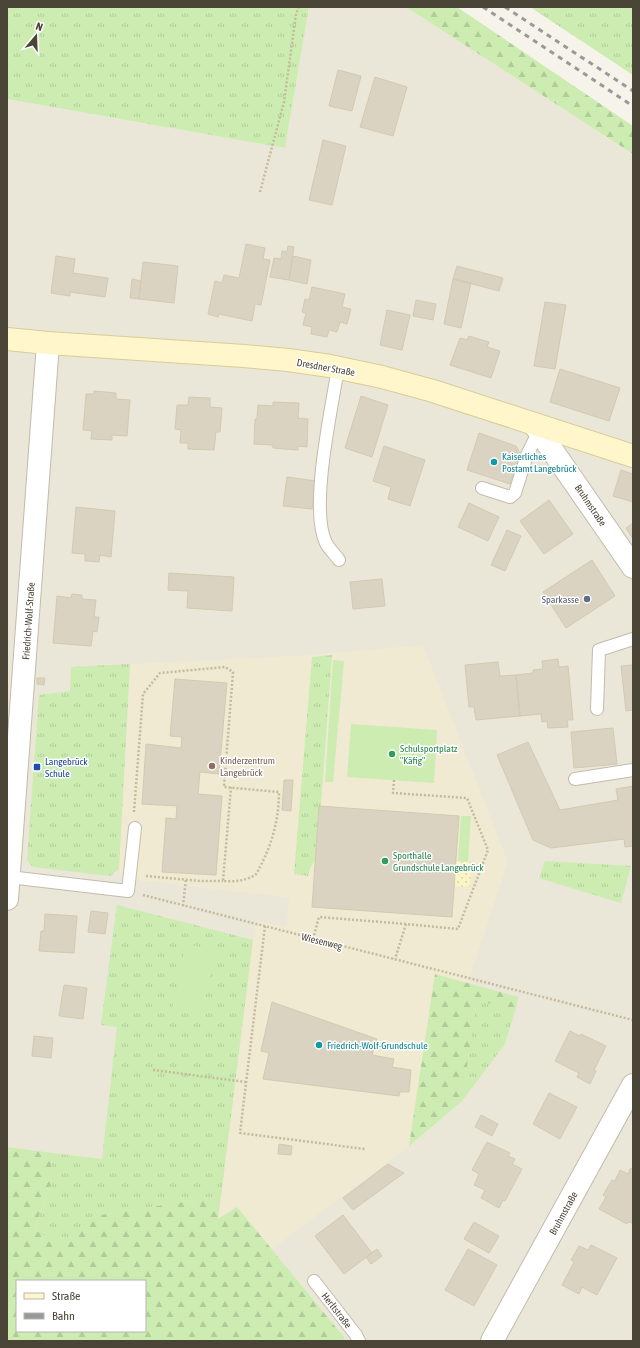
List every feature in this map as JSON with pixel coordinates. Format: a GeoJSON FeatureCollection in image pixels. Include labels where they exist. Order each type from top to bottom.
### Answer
{"type":"FeatureCollection","features":[{"type":"Feature","properties":{"kind":"main road","name":"Dresdner Straße"},"geometry":{"type":"LineString","coordinates":[[7,339],[288,360],[338,368],[382,377],[433,392],[536,427],[633,456]]}},
{"type":"Feature","properties":{"kind":"street","name":"Friedrich-Wolf-Straße"},"geometry":{"type":"LineString","coordinates":[[7,899],[48,343]]}},
{"type":"Feature","properties":{"kind":"street","name":"Bruhmstraße"},"geometry":{"type":"LineString","coordinates":[[536,427],[633,567]]}},
{"type":"Feature","properties":{"kind":"street","name":"Bruhmstraße"},"geometry":{"type":"LineString","coordinates":[[492,1341],[633,1085]]}},
{"type":"Feature","properties":{"kind":"lane"},"geometry":{"type":"LineString","coordinates":[[338,368],[325,448],[319,501],[319,516],[326,543],[339,560]]}},
{"type":"Feature","properties":{"kind":"lane"},"geometry":{"type":"LineString","coordinates":[[482,488],[510,497],[515,493],[536,427]]}},
{"type":"Feature","properties":{"kind":"lane"},"geometry":{"type":"LineString","coordinates":[[597,709],[599,650],[633,639]]}},
{"type":"Feature","properties":{"kind":"lane"},"geometry":{"type":"LineString","coordinates":[[575,779],[633,770]]}},
{"type":"Feature","properties":{"kind":"lane"},"geometry":{"type":"LineString","coordinates":[[8,877],[128,891],[135,828]]}},
{"type":"Feature","properties":{"kind":"lane","name":"Herltstraße"},"geometry":{"type":"LineString","coordinates":[[314,1280],[359,1341]]}},
{"type":"Feature","properties":{"kind":"path"},"geometry":{"type":"LineString","coordinates":[[260,192],[284,102],[296,14],[299,7]]}},
{"type":"Feature","properties":{"kind":"path"},"geometry":{"type":"LineString","coordinates":[[130,875],[232,882],[247,879],[256,873],[266,856],[276,828],[279,808],[279,792],[224,786],[233,672],[225,667],[160,673],[143,694],[134,806],[135,828]]}},
{"type":"Feature","properties":{"kind":"path"},"geometry":{"type":"LineString","coordinates":[[313,939],[319,916],[458,929],[488,850],[467,798],[393,792],[394,780]]}},
{"type":"Feature","properties":{"kind":"path"},"geometry":{"type":"LineString","coordinates":[[223,881],[231,787]]}},
{"type":"Feature","properties":{"kind":"path"},"geometry":{"type":"LineString","coordinates":[[183,906],[186,879]]}},
{"type":"Feature","properties":{"kind":"path","name":"Wiesenweg"},"geometry":{"type":"LineString","coordinates":[[128,891],[633,1020]]}},
{"type":"Feature","properties":{"kind":"path"},"geometry":{"type":"LineString","coordinates":[[395,960],[406,924]]}},
{"type":"Feature","properties":{"kind":"path"},"geometry":{"type":"LineString","coordinates":[[265,926],[240,1133],[365,1149]]}},
{"type":"Feature","properties":{"kind":"path"},"geometry":{"type":"LineString","coordinates":[[153,1070],[246,1082]]}},
{"type":"Feature","properties":{"kind":"shaded area"},"geometry":{"type":"Polygon","coordinates":[[[309,7],[406,7],[633,154],[633,1341],[7,1341],[7,99],[285,148],[309,7]]]}},
{"type":"Feature","properties":{"kind":"shaded area"},"geometry":{"type":"Polygon","coordinates":[[[423,645],[508,862],[468,983],[435,975],[409,1146],[272,1249],[237,1207],[218,1220],[255,920],[286,927],[289,898],[123,878],[119,869],[130,664],[311,655],[423,645]]]}},
{"type":"Feature","properties":{"kind":"green space"},"geometry":{"type":"Polygon","coordinates":[[[7,7],[309,7],[285,148],[7,99],[7,7]]]}},
{"type":"Feature","properties":{"kind":"green space"},"geometry":{"type":"Polygon","coordinates":[[[406,7],[457,7],[633,126],[633,154],[406,7]]]}},
{"type":"Feature","properties":{"kind":"green space"},"geometry":{"type":"Polygon","coordinates":[[[530,7],[633,7],[633,75],[530,7]]]}},
{"type":"Feature","properties":{"kind":"green space"},"geometry":{"type":"Polygon","coordinates":[[[332,655],[317,858],[311,866],[308,876],[294,874],[312,657],[332,655]]]}},
{"type":"Feature","properties":{"kind":"green space"},"geometry":{"type":"Polygon","coordinates":[[[333,660],[344,661],[333,782],[325,782],[333,660]]]}},
{"type":"Feature","properties":{"kind":"green space"},"geometry":{"type":"Polygon","coordinates":[[[130,664],[119,869],[110,876],[33,867],[27,860],[39,695],[70,691],[71,667],[130,664]]]}},
{"type":"Feature","properties":{"kind":"green space","name":"Schulsportplatz \"Käfig\""},"geometry":{"type":"Polygon","coordinates":[[[351,724],[437,730],[434,783],[347,777],[351,724]]]}},
{"type":"Feature","properties":{"kind":"green space"},"geometry":{"type":"Polygon","coordinates":[[[461,816],[471,816],[468,862],[458,861],[461,816]]]}},
{"type":"Feature","properties":{"kind":"green space"},"geometry":{"type":"Polygon","coordinates":[[[545,861],[631,866],[621,903],[539,878],[545,861]]]}},
{"type":"Feature","properties":{"kind":"green space"},"geometry":{"type":"Polygon","coordinates":[[[117,905],[253,940],[221,1196],[100,1215],[61,1244],[34,1231],[50,1186],[52,1153],[102,1159],[117,1027],[101,1025],[117,905]]]}},
{"type":"Feature","properties":{"kind":"green space"},"geometry":{"type":"Polygon","coordinates":[[[186,944],[216,950],[201,1016],[172,1009],[186,944]]]}},
{"type":"Feature","properties":{"kind":"green space"},"geometry":{"type":"Polygon","coordinates":[[[435,974],[518,997],[515,1011],[477,1000],[462,1101],[409,1146],[435,974]]]}},
{"type":"Feature","properties":{"kind":"green space"},"geometry":{"type":"Polygon","coordinates":[[[477,1000],[515,1011],[505,1044],[462,1101],[477,1000]]]}},
{"type":"Feature","properties":{"kind":"green space"},"geometry":{"type":"Polygon","coordinates":[[[7,1147],[52,1153],[50,1186],[34,1230],[60,1243],[100,1215],[221,1196],[218,1219],[237,1207],[343,1336],[345,1341],[7,1341],[7,1147]]]}},
{"type":"Feature","properties":{"kind":"sand"},"geometry":{"type":"Polygon","coordinates":[[[455,861],[472,862],[470,887],[454,886],[455,861]]]}},
{"type":"Feature","properties":{"kind":"building"},"geometry":{"type":"Polygon","coordinates":[[[338,70],[361,76],[352,111],[329,106],[338,70]]]}},
{"type":"Feature","properties":{"kind":"building"},"geometry":{"type":"Polygon","coordinates":[[[375,77],[407,87],[393,136],[360,127],[375,77]]]}},
{"type":"Feature","properties":{"kind":"building"},"geometry":{"type":"Polygon","coordinates":[[[323,140],[346,146],[332,205],[309,200],[323,140]]]}},
{"type":"Feature","properties":{"kind":"building"},"geometry":{"type":"Polygon","coordinates":[[[246,244],[265,248],[263,259],[270,260],[261,305],[255,304],[252,321],[219,314],[218,317],[208,314],[215,281],[222,283],[224,275],[239,278],[246,244]]]}},
{"type":"Feature","properties":{"kind":"building"},"geometry":{"type":"Polygon","coordinates":[[[288,246],[294,247],[289,280],[270,277],[274,258],[281,259],[282,251],[287,252],[288,246]]]}},
{"type":"Feature","properties":{"kind":"building"},"geometry":{"type":"Polygon","coordinates":[[[56,256],[75,259],[73,273],[108,278],[105,297],[70,292],[70,296],[51,293],[56,256]]]}},
{"type":"Feature","properties":{"kind":"building"},"geometry":{"type":"Polygon","coordinates":[[[293,256],[311,260],[307,284],[289,280],[293,256]]]}},
{"type":"Feature","properties":{"kind":"building"},"geometry":{"type":"Polygon","coordinates":[[[143,262],[178,266],[174,303],[139,299],[143,262]]]}},
{"type":"Feature","properties":{"kind":"building"},"geometry":{"type":"Polygon","coordinates":[[[457,266],[503,278],[499,291],[453,279],[457,266]]]}},
{"type":"Feature","properties":{"kind":"building"},"geometry":{"type":"Polygon","coordinates":[[[132,279],[141,281],[139,299],[130,298],[132,279]]]}},
{"type":"Feature","properties":{"kind":"building"},"geometry":{"type":"Polygon","coordinates":[[[453,279],[471,283],[461,328],[444,324],[453,279]]]}},
{"type":"Feature","properties":{"kind":"building"},"geometry":{"type":"Polygon","coordinates":[[[312,287],[345,294],[342,307],[351,309],[347,324],[340,322],[337,332],[329,330],[327,337],[311,334],[312,327],[303,325],[306,313],[302,312],[305,299],[309,300],[312,287]]]}},
{"type":"Feature","properties":{"kind":"building"},"geometry":{"type":"Polygon","coordinates":[[[416,300],[436,304],[433,320],[413,316],[416,300]]]}},
{"type":"Feature","properties":{"kind":"building"},"geometry":{"type":"Polygon","coordinates":[[[545,302],[566,305],[555,369],[534,366],[545,302]]]}},
{"type":"Feature","properties":{"kind":"building"},"geometry":{"type":"Polygon","coordinates":[[[387,310],[410,315],[402,350],[380,345],[387,310]]]}},
{"type":"Feature","properties":{"kind":"building"},"geometry":{"type":"Polygon","coordinates":[[[469,336],[489,342],[487,347],[500,351],[491,378],[450,365],[460,338],[467,340],[469,336]]]}},
{"type":"Feature","properties":{"kind":"building"},"geometry":{"type":"Polygon","coordinates":[[[560,369],[620,388],[609,421],[550,402],[560,369]]]}},
{"type":"Feature","properties":{"kind":"building"},"geometry":{"type":"Polygon","coordinates":[[[94,391],[116,393],[116,399],[130,400],[127,436],[112,435],[112,440],[91,439],[92,431],[83,430],[86,394],[94,394],[94,391]]]}},
{"type":"Feature","properties":{"kind":"building"},"geometry":{"type":"Polygon","coordinates":[[[361,396],[388,405],[372,457],[345,448],[361,396]]]}},
{"type":"Feature","properties":{"kind":"building"},"geometry":{"type":"Polygon","coordinates":[[[189,397],[210,398],[210,407],[222,408],[220,432],[216,432],[214,450],[188,449],[188,443],[180,443],[181,430],[175,429],[177,405],[188,405],[189,397]]]}},
{"type":"Feature","properties":{"kind":"building"},"geometry":{"type":"Polygon","coordinates":[[[273,402],[299,403],[298,418],[308,419],[307,447],[298,446],[298,450],[273,448],[273,445],[254,444],[255,419],[257,419],[258,405],[273,406],[273,402]]]}},
{"type":"Feature","properties":{"kind":"building","name":"Kaiserliches Postamt Langebrück"},"geometry":{"type":"Polygon","coordinates":[[[479,433],[516,446],[520,454],[510,484],[467,470],[479,433]]]}},
{"type":"Feature","properties":{"kind":"building"},"geometry":{"type":"Polygon","coordinates":[[[384,446],[425,460],[410,506],[388,499],[391,487],[373,481],[384,446]]]}},
{"type":"Feature","properties":{"kind":"building"},"geometry":{"type":"Polygon","coordinates":[[[621,470],[633,474],[633,502],[613,496],[621,470]]]}},
{"type":"Feature","properties":{"kind":"building"},"geometry":{"type":"Polygon","coordinates":[[[287,477],[316,481],[312,509],[283,506],[287,477]]]}},
{"type":"Feature","properties":{"kind":"building"},"geometry":{"type":"Polygon","coordinates":[[[549,500],[573,534],[544,554],[520,521],[549,500]]]}},
{"type":"Feature","properties":{"kind":"building"},"geometry":{"type":"Polygon","coordinates":[[[469,503],[499,517],[488,541],[458,527],[469,503]]]}},
{"type":"Feature","properties":{"kind":"building"},"geometry":{"type":"Polygon","coordinates":[[[76,507],[115,511],[111,557],[100,555],[99,562],[85,561],[85,554],[72,553],[76,507]]]}},
{"type":"Feature","properties":{"kind":"building"},"geometry":{"type":"Polygon","coordinates":[[[633,523],[633,539],[626,528],[633,523]]]}},
{"type":"Feature","properties":{"kind":"building"},"geometry":{"type":"Polygon","coordinates":[[[507,530],[521,536],[505,571],[491,565],[507,530]]]}},
{"type":"Feature","properties":{"kind":"building"},"geometry":{"type":"Polygon","coordinates":[[[592,560],[615,596],[566,628],[543,592],[592,560]]]}},
{"type":"Feature","properties":{"kind":"building"},"geometry":{"type":"Polygon","coordinates":[[[169,573],[234,577],[232,611],[187,608],[188,591],[168,590],[169,573]]]}},
{"type":"Feature","properties":{"kind":"building"},"geometry":{"type":"Polygon","coordinates":[[[382,579],[385,606],[353,609],[350,582],[382,579]]]}},
{"type":"Feature","properties":{"kind":"building"},"geometry":{"type":"Polygon","coordinates":[[[72,594],[82,595],[82,599],[96,600],[94,617],[99,617],[97,632],[93,631],[91,646],[53,643],[57,596],[71,598],[72,594]]]}},
{"type":"Feature","properties":{"kind":"building"},"geometry":{"type":"Polygon","coordinates":[[[558,659],[559,667],[568,666],[573,720],[567,720],[568,727],[548,728],[547,721],[542,722],[541,714],[520,716],[516,675],[533,673],[533,670],[543,669],[542,661],[558,659]]]}},
{"type":"Feature","properties":{"kind":"building"},"geometry":{"type":"Polygon","coordinates":[[[498,662],[500,676],[516,675],[520,716],[476,720],[474,707],[469,707],[465,665],[498,662]]]}},
{"type":"Feature","properties":{"kind":"building"},"geometry":{"type":"Polygon","coordinates":[[[633,665],[633,710],[626,711],[621,666],[633,665]]]}},
{"type":"Feature","properties":{"kind":"building"},"geometry":{"type":"Polygon","coordinates":[[[37,678],[45,678],[44,685],[37,684],[37,678]]]}},
{"type":"Feature","properties":{"kind":"building"},"geometry":{"type":"Polygon","coordinates":[[[175,679],[227,683],[219,774],[200,772],[198,794],[222,796],[216,875],[162,872],[166,818],[176,819],[177,806],[142,804],[146,744],[181,748],[182,737],[170,736],[175,679]]]}},
{"type":"Feature","properties":{"kind":"building"},"geometry":{"type":"Polygon","coordinates":[[[613,728],[617,764],[574,768],[571,732],[613,728]]]}},
{"type":"Feature","properties":{"kind":"building"},"geometry":{"type":"Polygon","coordinates":[[[528,742],[560,810],[618,800],[616,789],[633,786],[633,846],[625,847],[624,839],[551,848],[533,840],[497,755],[528,742]]]}},
{"type":"Feature","properties":{"kind":"building"},"geometry":{"type":"Polygon","coordinates":[[[284,780],[293,780],[291,811],[282,810],[284,780]]]}},
{"type":"Feature","properties":{"kind":"building","name":"Sporthalle Grundschule Langebrück"},"geometry":{"type":"Polygon","coordinates":[[[319,806],[459,816],[452,917],[312,907],[319,806]]]}},
{"type":"Feature","properties":{"kind":"building"},"geometry":{"type":"Polygon","coordinates":[[[91,911],[108,913],[105,934],[88,932],[91,911]]]}},
{"type":"Feature","properties":{"kind":"building"},"geometry":{"type":"Polygon","coordinates":[[[45,914],[77,916],[74,953],[39,951],[41,931],[44,931],[45,914]]]}},
{"type":"Feature","properties":{"kind":"building"},"geometry":{"type":"Polygon","coordinates":[[[64,985],[87,988],[83,1019],[59,1016],[64,985]]]}},
{"type":"Feature","properties":{"kind":"building","name":"Friedrich-Wolf-Grundschule"},"geometry":{"type":"Polygon","coordinates":[[[272,1002],[377,1039],[372,1055],[394,1059],[392,1067],[411,1070],[409,1092],[400,1092],[399,1096],[263,1079],[269,1053],[261,1051],[272,1002]]]}},
{"type":"Feature","properties":{"kind":"building"},"geometry":{"type":"Polygon","coordinates":[[[570,1031],[580,1036],[581,1034],[606,1046],[594,1070],[596,1071],[590,1084],[577,1077],[579,1073],[555,1061],[570,1031]]]}},
{"type":"Feature","properties":{"kind":"building"},"geometry":{"type":"Polygon","coordinates":[[[34,1036],[53,1038],[51,1058],[32,1056],[34,1036]]]}},
{"type":"Feature","properties":{"kind":"building"},"geometry":{"type":"Polygon","coordinates":[[[549,1093],[577,1107],[560,1139],[533,1124],[549,1093]]]}},
{"type":"Feature","properties":{"kind":"building"},"geometry":{"type":"Polygon","coordinates":[[[481,1115],[498,1124],[492,1136],[475,1127],[481,1115]]]}},
{"type":"Feature","properties":{"kind":"building"},"geometry":{"type":"Polygon","coordinates":[[[487,1142],[510,1153],[508,1156],[515,1159],[512,1164],[522,1169],[505,1201],[503,1200],[499,1208],[481,1198],[485,1190],[474,1185],[479,1174],[472,1170],[487,1142]]]}},
{"type":"Feature","properties":{"kind":"building"},"geometry":{"type":"Polygon","coordinates":[[[279,1144],[292,1146],[291,1155],[278,1154],[279,1144]]]}},
{"type":"Feature","properties":{"kind":"building"},"geometry":{"type":"Polygon","coordinates":[[[388,1164],[404,1173],[353,1210],[343,1198],[388,1164]]]}},
{"type":"Feature","properties":{"kind":"building"},"geometry":{"type":"Polygon","coordinates":[[[633,1168],[633,1221],[632,1223],[629,1222],[627,1224],[599,1209],[606,1197],[603,1195],[612,1180],[615,1181],[620,1170],[628,1174],[630,1169],[633,1168]]]}},
{"type":"Feature","properties":{"kind":"building"},"geometry":{"type":"Polygon","coordinates":[[[343,1215],[372,1253],[344,1274],[315,1236],[343,1215]]]}},
{"type":"Feature","properties":{"kind":"building"},"geometry":{"type":"Polygon","coordinates":[[[474,1222],[499,1236],[489,1253],[464,1239],[474,1222]]]}},
{"type":"Feature","properties":{"kind":"building"},"geometry":{"type":"Polygon","coordinates":[[[591,1245],[617,1258],[597,1295],[582,1287],[579,1294],[562,1285],[574,1262],[571,1260],[579,1246],[588,1250],[591,1245]]]}},
{"type":"Feature","properties":{"kind":"building"},"geometry":{"type":"Polygon","coordinates":[[[377,1249],[382,1256],[371,1264],[366,1257],[377,1249]]]}},
{"type":"Feature","properties":{"kind":"building"},"geometry":{"type":"Polygon","coordinates":[[[468,1249],[497,1265],[474,1306],[445,1290],[468,1249]]]}},
{"type":"Feature","properties":{"kind":"railway"},"geometry":{"type":"LineString","coordinates":[[483,7],[633,106]]}},
{"type":"Feature","properties":{"kind":"railway"},"geometry":{"type":"LineString","coordinates":[[505,7],[633,91]]}},
{"type":"Feature","properties":{"kind":"place","name":"Kaiserliches Postamt Langebrück"},"geometry":{"type":"Point","coordinates":[494,462]}},
{"type":"Feature","properties":{"kind":"place","name":"Sparkasse"},"geometry":{"type":"Point","coordinates":[587,599]}},
{"type":"Feature","properties":{"kind":"place","name":"Schulsportplatz \"Käfig\""},"geometry":{"type":"Point","coordinates":[392,754]}},
{"type":"Feature","properties":{"kind":"place","name":"Kinderzentrum Langebrück"},"geometry":{"type":"Point","coordinates":[212,766]}},
{"type":"Feature","properties":{"kind":"place","name":"Langebrück Schule"},"geometry":{"type":"Point","coordinates":[37,767]}},
{"type":"Feature","properties":{"kind":"place","name":"Sporthalle Grundschule Langebrück"},"geometry":{"type":"Point","coordinates":[385,861]}},
{"type":"Feature","properties":{"kind":"place","name":"Friedrich-Wolf-Grundschule"},"geometry":{"type":"Point","coordinates":[319,1045]}}]}
